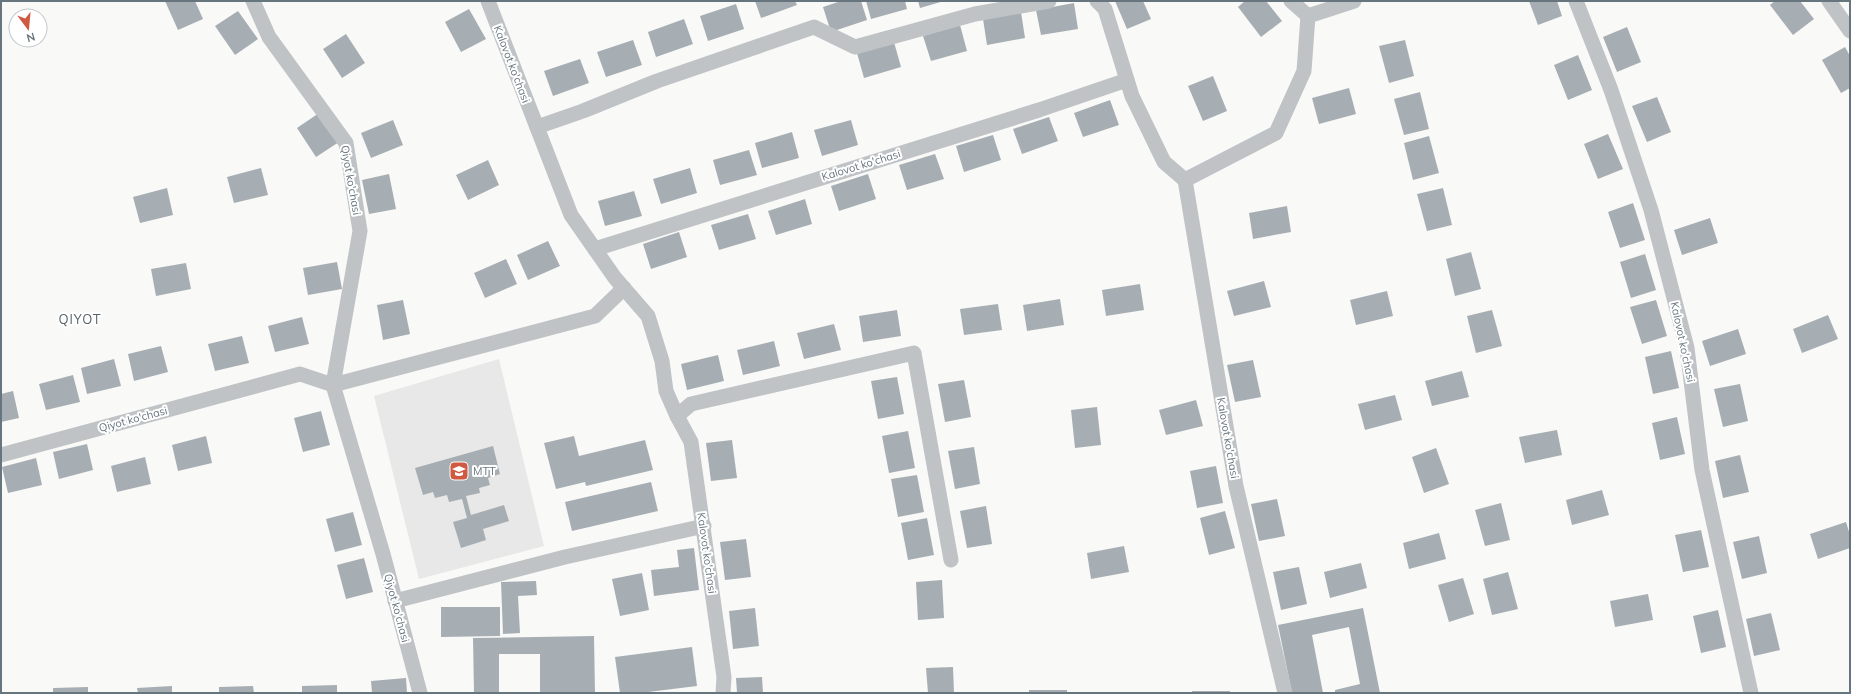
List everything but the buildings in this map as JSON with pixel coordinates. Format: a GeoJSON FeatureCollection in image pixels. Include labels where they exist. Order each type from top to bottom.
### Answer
{"type":"FeatureCollection","features":[{"type":"Feature","properties":{"kind":"street","name":"Qiyot ko'chasi"},"geometry":{"type":"LineString","coordinates":[[253,1],[269,37],[346,142],[360,231],[333,385],[420,693]]}},
{"type":"Feature","properties":{"kind":"street","name":"Kalovot ko'chasi"},"geometry":{"type":"LineString","coordinates":[[488,1],[571,215],[624,288],[648,316],[662,362],[666,391],[691,442],[724,677],[723,693]]}},
{"type":"Feature","properties":{"kind":"street"},"geometry":{"type":"LineString","coordinates":[[537,127],[583,111],[657,81],[814,27],[855,47],[975,14],[1049,1]]}},
{"type":"Feature","properties":{"kind":"street"},"geometry":{"type":"LineString","coordinates":[[1097,1],[1105,9],[1132,96],[1164,162],[1185,180],[1276,133],[1304,71],[1308,16]]}},
{"type":"Feature","properties":{"kind":"street"},"geometry":{"type":"LineString","coordinates":[[1291,1],[1308,16]]}},
{"type":"Feature","properties":{"kind":"street"},"geometry":{"type":"LineString","coordinates":[[1308,16],[1354,1]]}},
{"type":"Feature","properties":{"kind":"street","name":"Kalovot ko'chasi"},"geometry":{"type":"LineString","coordinates":[[1576,1],[1611,90],[1651,210],[1687,348],[1702,470],[1751,693]]}},
{"type":"Feature","properties":{"kind":"street"},"geometry":{"type":"LineString","coordinates":[[1830,1],[1850,31]]}},
{"type":"Feature","properties":{"kind":"street","name":"Kalovot ko'chasi"},"geometry":{"type":"LineString","coordinates":[[595,249],[1039,110],[1127,80]]}},
{"type":"Feature","properties":{"kind":"street","name":"Kalovot ko'chasi"},"geometry":{"type":"LineString","coordinates":[[1185,180],[1236,486],[1285,693]]}},
{"type":"Feature","properties":{"kind":"street"},"geometry":{"type":"LineString","coordinates":[[333,385],[595,316],[624,288]]}},
{"type":"Feature","properties":{"kind":"street"},"geometry":{"type":"LineString","coordinates":[[677,416],[691,404],[914,352],[952,560]]}},
{"type":"Feature","properties":{"kind":"street","name":"Qiyot ko'chasi"},"geometry":{"type":"LineString","coordinates":[[1,455],[300,374],[333,385]]}},
{"type":"Feature","properties":{"kind":"street"},"geometry":{"type":"LineString","coordinates":[[395,601],[565,557],[704,526]]}},
{"type":"Feature","properties":{"kind":"shaded area","name":"MTT"},"geometry":{"type":"Polygon","coordinates":[[[499,359],[544,546],[419,579],[374,396],[499,359]]]}},
{"type":"Feature","properties":{"kind":"place","name":"MTT"},"geometry":{"type":"Point","coordinates":[459,471]}},
{"type":"Feature","properties":{"kind":"district","name":"QIYOT"},"geometry":{"type":"Point","coordinates":[80,319]}}]}
